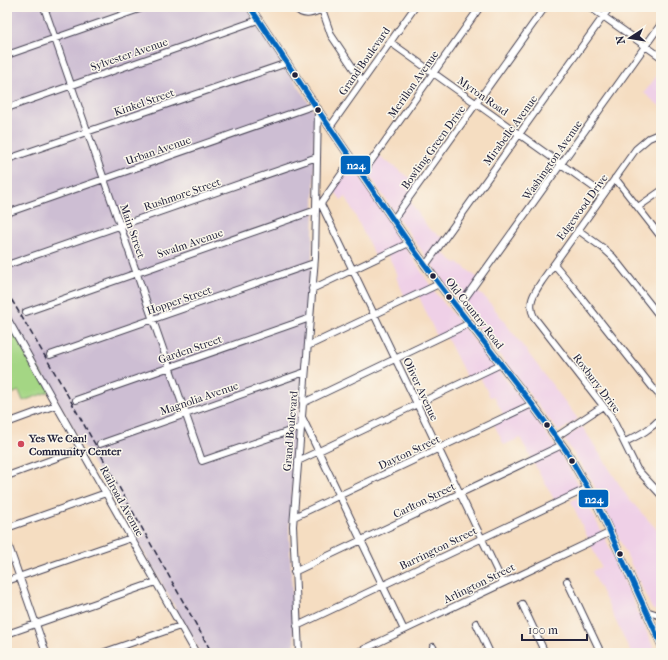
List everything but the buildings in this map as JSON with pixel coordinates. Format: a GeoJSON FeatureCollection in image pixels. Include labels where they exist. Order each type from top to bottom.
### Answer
{"type":"FeatureCollection","features":[{"type":"Feature","properties":{"kind":"main road","name":"Old Country Road"},"geometry":{"type":"LineString","coordinates":[[250,7],[409,243],[562,445],[588,488],[611,532],[646,611],[659,631],[661,644]]}},
{"type":"Feature","properties":{"kind":"street","name":"Main Street"},"geometry":{"type":"LineString","coordinates":[[44,7],[202,461],[301,427]]}},
{"type":"Feature","properties":{"kind":"street"},"geometry":{"type":"LineString","coordinates":[[7,55],[146,7]]}},
{"type":"Feature","properties":{"kind":"street"},"geometry":{"type":"LineString","coordinates":[[295,7],[302,13],[307,14],[324,8],[331,35],[362,81]]}},
{"type":"Feature","properties":{"kind":"street","name":"Grand Boulevard"},"geometry":{"type":"LineString","coordinates":[[330,127],[415,7]]}},
{"type":"Feature","properties":{"kind":"street","name":"Merillon Avenue"},"geometry":{"type":"LineString","coordinates":[[362,174],[480,7]]}},
{"type":"Feature","properties":{"kind":"street","name":"Bowling Green Drive"},"geometry":{"type":"LineString","coordinates":[[393,220],[545,7]]}},
{"type":"Feature","properties":{"kind":"street"},"geometry":{"type":"LineString","coordinates":[[590,7],[661,57]]}},
{"type":"Feature","properties":{"kind":"street","name":"Mirabelle Avenue"},"geometry":{"type":"LineString","coordinates":[[426,266],[610,7]]}},
{"type":"Feature","properties":{"kind":"street","name":"Sylvester Avenue"},"geometry":{"type":"LineString","coordinates":[[7,108],[258,20]]}},
{"type":"Feature","properties":{"kind":"street","name":"Washington Avenue"},"geometry":{"type":"LineString","coordinates":[[458,308],[661,24]]}},
{"type":"Feature","properties":{"kind":"street","name":"Myron Road"},"geometry":{"type":"LineString","coordinates":[[390,42],[603,194]]}},
{"type":"Feature","properties":{"kind":"street","name":"Kinkel Street"},"geometry":{"type":"LineString","coordinates":[[8,159],[287,63]]}},
{"type":"Feature","properties":{"kind":"street","name":"Grand Boulevard"},"geometry":{"type":"LineString","coordinates":[[298,653],[293,539],[314,264],[317,157],[316,107]]}},
{"type":"Feature","properties":{"kind":"street","name":"Urban Avenue"},"geometry":{"type":"LineString","coordinates":[[7,213],[316,107]]}},
{"type":"Feature","properties":{"kind":"street","name":"Edgewood Drive"},"geometry":{"type":"LineString","coordinates":[[531,303],[533,294],[603,194],[641,144],[649,138],[661,134]]}},
{"type":"Feature","properties":{"kind":"street","name":"Rushmore Street"},"geometry":{"type":"LineString","coordinates":[[7,265],[317,157]]}},
{"type":"Feature","properties":{"kind":"street"},"geometry":{"type":"LineString","coordinates":[[316,210],[352,159]]}},
{"type":"Feature","properties":{"kind":"street"},"geometry":{"type":"LineString","coordinates":[[615,178],[661,237]]}},
{"type":"Feature","properties":{"kind":"street"},"geometry":{"type":"LineString","coordinates":[[638,207],[661,190]]}},
{"type":"Feature","properties":{"kind":"street","name":"Oliver Avenue"},"geometry":{"type":"LineString","coordinates":[[321,204],[503,583]]}},
{"type":"Feature","properties":{"kind":"street","name":"Swalm Avenue"},"geometry":{"type":"LineString","coordinates":[[26,312],[316,210]]}},
{"type":"Feature","properties":{"kind":"street"},"geometry":{"type":"LineString","coordinates":[[578,230],[613,257],[661,318]]}},
{"type":"Feature","properties":{"kind":"street"},"geometry":{"type":"LineString","coordinates":[[312,289],[409,243]]}},
{"type":"Feature","properties":{"kind":"street","name":"Hopper Street"},"geometry":{"type":"LineString","coordinates":[[50,355],[314,264]]}},
{"type":"Feature","properties":{"kind":"street"},"geometry":{"type":"LineString","coordinates":[[554,264],[661,396]]}},
{"type":"Feature","properties":{"kind":"street"},"geometry":{"type":"LineString","coordinates":[[308,346],[439,284]]}},
{"type":"Feature","properties":{"kind":"street","name":"Roxbury Drive"},"geometry":{"type":"LineString","coordinates":[[531,303],[534,317],[611,416],[637,469],[661,494]]}},
{"type":"Feature","properties":{"kind":"street","name":"Railroad Avenue"},"geometry":{"type":"LineString","coordinates":[[7,318],[196,653]]}},
{"type":"Feature","properties":{"kind":"street","name":"Garden Street"},"geometry":{"type":"LineString","coordinates":[[76,400],[310,318]]}},
{"type":"Feature","properties":{"kind":"street"},"geometry":{"type":"LineString","coordinates":[[303,404],[470,324]]}},
{"type":"Feature","properties":{"kind":"street"},"geometry":{"type":"LineString","coordinates":[[298,461],[501,364]]}},
{"type":"Feature","properties":{"kind":"street","name":"Magnolia Avenue"},"geometry":{"type":"LineString","coordinates":[[100,444],[305,372]]}},
{"type":"Feature","properties":{"kind":"street","name":"Dayton Street"},"geometry":{"type":"LineString","coordinates":[[294,518],[532,404]]}},
{"type":"Feature","properties":{"kind":"street"},"geometry":{"type":"LineString","coordinates":[[7,423],[56,405]]}},
{"type":"Feature","properties":{"kind":"street"},"geometry":{"type":"LineString","coordinates":[[556,437],[603,406]]}},
{"type":"Feature","properties":{"kind":"street"},"geometry":{"type":"LineString","coordinates":[[302,416],[404,630]]}},
{"type":"Feature","properties":{"kind":"street"},"geometry":{"type":"LineString","coordinates":[[625,442],[653,427],[661,418]]}},
{"type":"Feature","properties":{"kind":"street","name":"Carlton Street"},"geometry":{"type":"LineString","coordinates":[[294,572],[562,445]]}},
{"type":"Feature","properties":{"kind":"street"},"geometry":{"type":"LineString","coordinates":[[7,476],[81,449]]}},
{"type":"Feature","properties":{"kind":"street","name":"Barrington Street"},"geometry":{"type":"LineString","coordinates":[[297,626],[588,488]]}},
{"type":"Feature","properties":{"kind":"street"},"geometry":{"type":"LineString","coordinates":[[7,528],[106,494]]}},
{"type":"Feature","properties":{"kind":"street","name":"Arlington Street"},"geometry":{"type":"LineString","coordinates":[[356,653],[611,532]]}},
{"type":"Feature","properties":{"kind":"street"},"geometry":{"type":"LineString","coordinates":[[7,581],[131,538]]}},
{"type":"Feature","properties":{"kind":"street"},"geometry":{"type":"LineString","coordinates":[[7,541],[46,653]]}},
{"type":"Feature","properties":{"kind":"street"},"geometry":{"type":"LineString","coordinates":[[567,581],[601,653]]}},
{"type":"Feature","properties":{"kind":"street"},"geometry":{"type":"LineString","coordinates":[[7,634],[156,582]]}},
{"type":"Feature","properties":{"kind":"street"},"geometry":{"type":"LineString","coordinates":[[522,604],[545,653]]}},
{"type":"Feature","properties":{"kind":"street"},"geometry":{"type":"LineString","coordinates":[[646,611],[661,616]]}},
{"type":"Feature","properties":{"kind":"street"},"geometry":{"type":"LineString","coordinates":[[476,623],[490,653]]}},
{"type":"Feature","properties":{"kind":"street"},"geometry":{"type":"LineString","coordinates":[[102,653],[180,626]]}},
{"type":"Feature","properties":{"kind":"shaded area"},"geometry":{"type":"Polygon","coordinates":[[[7,7],[247,7],[315,112],[314,214],[311,274],[289,530],[295,653],[201,653],[7,311],[7,7]]]}},
{"type":"Feature","properties":{"kind":"shaded area"},"geometry":{"type":"Polygon","coordinates":[[[661,70],[661,107],[644,93],[661,70]]]}},
{"type":"Feature","properties":{"kind":"shaded area"},"geometry":{"type":"Polygon","coordinates":[[[379,156],[417,183],[408,198],[429,229],[448,241],[442,252],[456,263],[458,262],[479,279],[473,288],[488,300],[578,419],[559,432],[460,304],[396,215],[369,174],[379,156]]]}},
{"type":"Feature","properties":{"kind":"shaded area"},"geometry":{"type":"Polygon","coordinates":[[[352,164],[434,291],[529,408],[581,488],[555,501],[520,438],[504,445],[493,422],[504,416],[494,396],[490,397],[478,373],[467,378],[445,334],[437,337],[417,292],[405,297],[396,277],[398,276],[386,251],[375,256],[346,197],[341,200],[334,190],[352,164]]]}},
{"type":"Feature","properties":{"kind":"shaded area"},"geometry":{"type":"Polygon","coordinates":[[[582,426],[628,498],[661,534],[661,613],[652,609],[591,479],[564,439],[582,426]]]}},
{"type":"Feature","properties":{"kind":"shaded area"},"geometry":{"type":"Polygon","coordinates":[[[583,495],[606,540],[656,653],[631,653],[592,571],[601,567],[571,501],[583,495]]]}},
{"type":"Feature","properties":{"kind":"green space"},"geometry":{"type":"Polygon","coordinates":[[[7,311],[51,391],[23,401],[19,391],[7,396],[7,311]]]}},
{"type":"Feature","properties":{"kind":"railway"},"geometry":{"type":"LineString","coordinates":[[7,292],[59,380],[212,653]]}},
{"type":"Feature","properties":{"kind":"transit line","name":"n24"},"geometry":{"type":"LineString","coordinates":[[250,7],[409,243],[567,452],[599,508],[661,644]]}},
{"type":"Feature","properties":{"kind":"place","name":"Yes We Can! Community Center"},"geometry":{"type":"Point","coordinates":[21,444]}}]}
